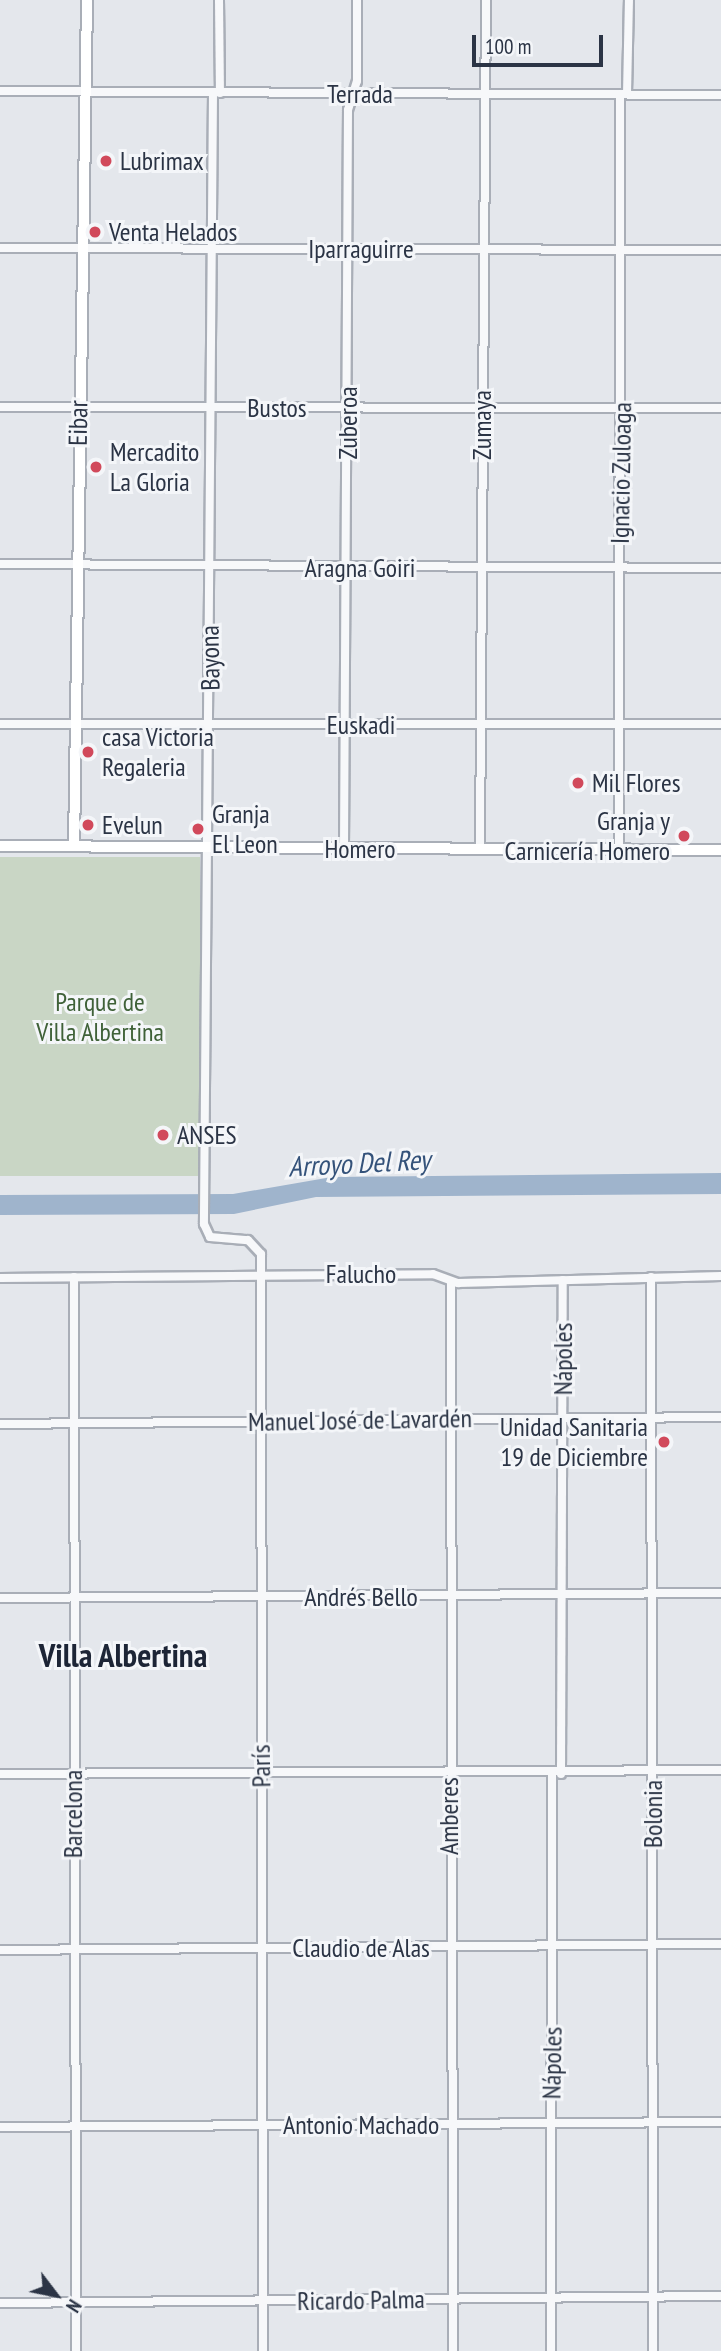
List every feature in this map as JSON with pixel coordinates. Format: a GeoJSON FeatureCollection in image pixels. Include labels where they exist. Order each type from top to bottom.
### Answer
{"type":"FeatureCollection","features":[{"type":"Feature","properties":{"kind":"street","name":"Eibar"},"geometry":{"type":"LineString","coordinates":[[74,846],[74,565],[87,0]]}},
{"type":"Feature","properties":{"kind":"street","name":"Bayona"},"geometry":{"type":"LineString","coordinates":[[204,1224],[211,725],[209,567],[219,0]]}},
{"type":"Feature","properties":{"kind":"street","name":"Zuberoa"},"geometry":{"type":"LineString","coordinates":[[344,848],[348,249],[357,0]]}},
{"type":"Feature","properties":{"kind":"street","name":"Zumaya"},"geometry":{"type":"LineString","coordinates":[[480,850],[486,0]]}},
{"type":"Feature","properties":{"kind":"street","name":"Ignacio Zuloaga"},"geometry":{"type":"LineString","coordinates":[[619,851],[624,94],[629,0]]}},
{"type":"Feature","properties":{"kind":"street","name":"Terrada"},"geometry":{"type":"LineString","coordinates":[[0,91],[721,95]]}},
{"type":"Feature","properties":{"kind":"street","name":"Iparraguirre"},"geometry":{"type":"LineString","coordinates":[[0,248],[623,247],[721,250]]}},
{"type":"Feature","properties":{"kind":"street","name":"Bustos"},"geometry":{"type":"LineString","coordinates":[[0,407],[721,408]]}},
{"type":"Feature","properties":{"kind":"street","name":"Aragna Goiri"},"geometry":{"type":"LineString","coordinates":[[0,565],[620,570],[721,568]]}},
{"type":"Feature","properties":{"kind":"street","name":"Euskadi"},"geometry":{"type":"LineString","coordinates":[[0,724],[721,724]]}},
{"type":"Feature","properties":{"kind":"street","name":"Homero"},"geometry":{"type":"LineString","coordinates":[[0,846],[721,850]]}},
{"type":"Feature","properties":{"kind":"street","name":"París"},"geometry":{"type":"LineString","coordinates":[[204,1224],[210,1237],[255,1243],[261,1274],[259,1597],[263,2351]]}},
{"type":"Feature","properties":{"kind":"street","name":"Falucho"},"geometry":{"type":"LineString","coordinates":[[0,1278],[433,1274],[451,1282],[721,1276]]}},
{"type":"Feature","properties":{"kind":"street","name":"Barcelona"},"geometry":{"type":"LineString","coordinates":[[74,1277],[72,1773],[76,2351]]}},
{"type":"Feature","properties":{"kind":"street","name":"Bolonia"},"geometry":{"type":"LineString","coordinates":[[651,1277],[653,1772],[650,2124],[653,2351]]}},
{"type":"Feature","properties":{"kind":"street","name":"Nápoles"},"geometry":{"type":"LineString","coordinates":[[551,2351],[553,1947],[563,1596],[563,1280]]}},
{"type":"Feature","properties":{"kind":"street","name":"Amberes"},"geometry":{"type":"LineString","coordinates":[[451,1282],[449,1775],[453,2351]]}},
{"type":"Feature","properties":{"kind":"street","name":"Manuel José de Lavardén"},"geometry":{"type":"LineString","coordinates":[[0,1424],[564,1416],[721,1417]]}},
{"type":"Feature","properties":{"kind":"street","name":"Andrés Bello"},"geometry":{"type":"LineString","coordinates":[[0,1598],[721,1593]]}},
{"type":"Feature","properties":{"kind":"street"},"geometry":{"type":"LineString","coordinates":[[0,1774],[261,1772],[449,1775],[721,1770]]}},
{"type":"Feature","properties":{"kind":"street","name":"Claudio de Alas"},"geometry":{"type":"LineString","coordinates":[[0,1950],[721,1944]]}},
{"type":"Feature","properties":{"kind":"street","name":"Antonio Machado"},"geometry":{"type":"LineString","coordinates":[[0,2127],[721,2122]]}},
{"type":"Feature","properties":{"kind":"street","name":"Ricardo Palma"},"geometry":{"type":"LineString","coordinates":[[0,2302],[721,2296]]}},
{"type":"Feature","properties":{"kind":"green space","name":"Parque de Villa Albertina"},"geometry":{"type":"Polygon","coordinates":[[[0,857],[200,857],[200,1176],[0,1176],[0,857]]]}},
{"type":"Feature","properties":{"kind":"water"},"geometry":{"type":"Polygon","coordinates":[[[721,1173],[721,1194],[316,1197],[234,1214],[0,1215],[0,1195],[233,1194],[332,1177],[721,1173]]]}},
{"type":"Feature","properties":{"kind":"place","name":"Lubrimax"},"geometry":{"type":"Point","coordinates":[106,161]}},
{"type":"Feature","properties":{"kind":"place","name":"Venta Helados"},"geometry":{"type":"Point","coordinates":[95,232]}},
{"type":"Feature","properties":{"kind":"place","name":"Mercadito La Gloria"},"geometry":{"type":"Point","coordinates":[96,467]}},
{"type":"Feature","properties":{"kind":"place","name":"casa Victoria Regaleria"},"geometry":{"type":"Point","coordinates":[88,752]}},
{"type":"Feature","properties":{"kind":"place","name":"Mil Flores"},"geometry":{"type":"Point","coordinates":[578,783]}},
{"type":"Feature","properties":{"kind":"place","name":"Evelun"},"geometry":{"type":"Point","coordinates":[88,825]}},
{"type":"Feature","properties":{"kind":"place","name":"Granja El Leon"},"geometry":{"type":"Point","coordinates":[198,829]}},
{"type":"Feature","properties":{"kind":"place","name":"Granja y Carnicería Homero"},"geometry":{"type":"Point","coordinates":[684,836]}},
{"type":"Feature","properties":{"kind":"place","name":"ANSES"},"geometry":{"type":"Point","coordinates":[163,1135]}},
{"type":"Feature","properties":{"kind":"place","name":"Unidad Sanitaria 19 de Diciembre"},"geometry":{"type":"Point","coordinates":[664,1442]}},
{"type":"Feature","properties":{"kind":"district","name":"Villa Albertina"},"geometry":{"type":"Point","coordinates":[123,1655]}},
{"type":"Feature","properties":{"kind":"water label","name":"Arroyo Del Rey"},"geometry":{"type":"Point","coordinates":[359,1163]}}]}
